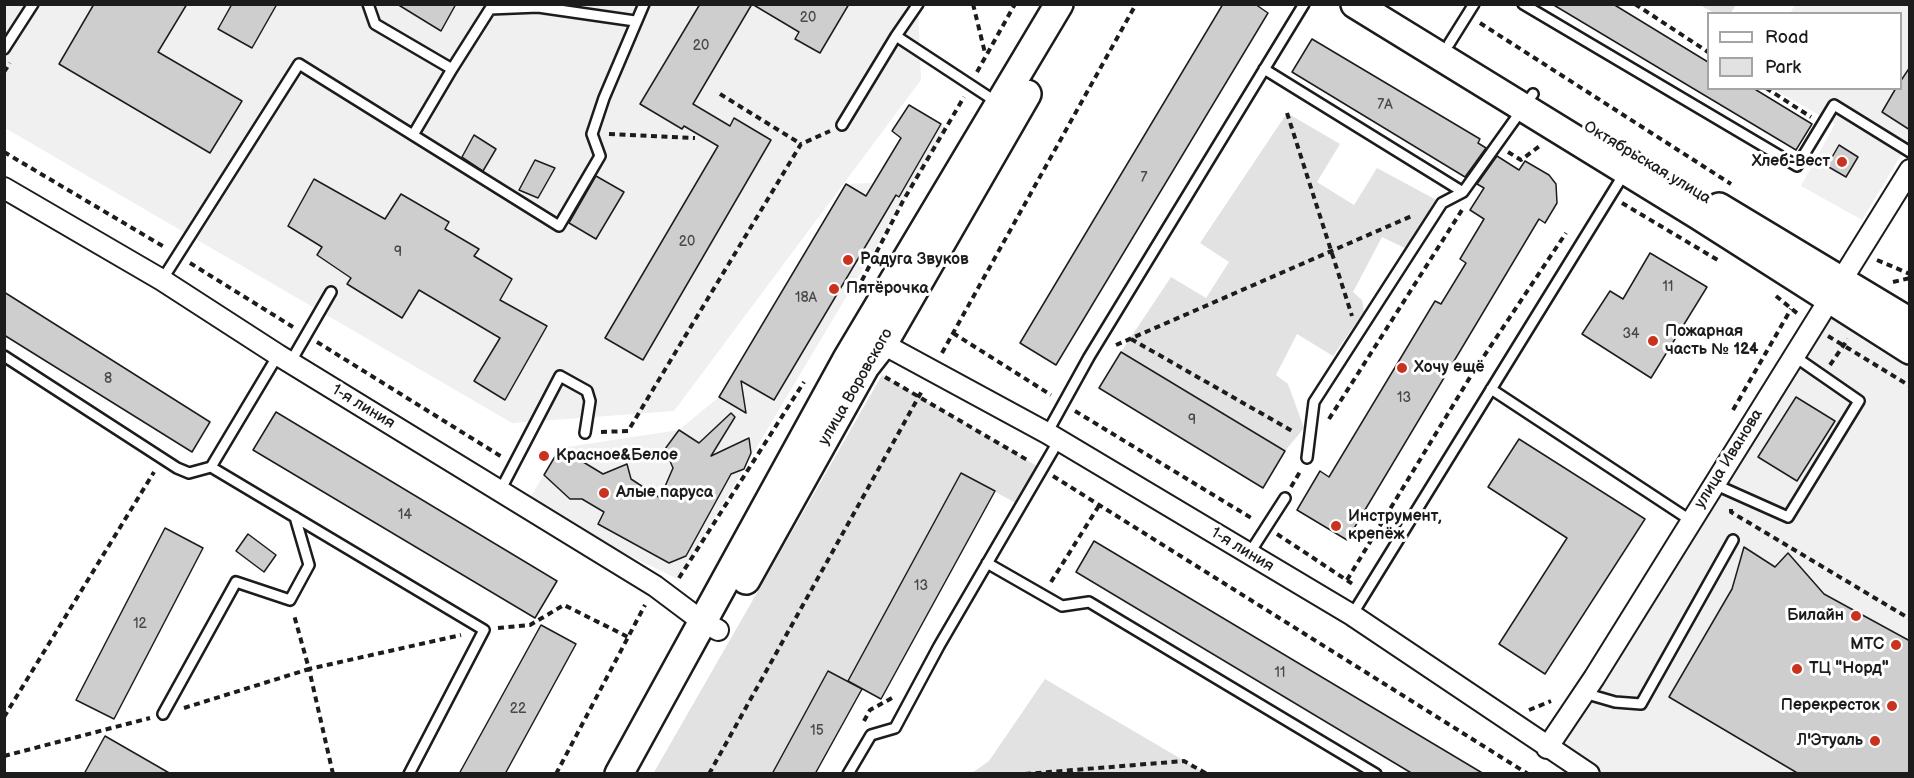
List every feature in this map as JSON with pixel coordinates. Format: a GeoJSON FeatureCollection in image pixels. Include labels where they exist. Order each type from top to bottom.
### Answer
{"type":"FeatureCollection","features":[{"type":"Feature","properties":{"kind":"street"},"geometry":{"type":"LineString","coordinates":[[620,774],[710,626],[847,359],[1007,109],[1059,4]]}},
{"type":"Feature","properties":{"kind":"street","name":"улица Воровского"},"geometry":{"type":"LineString","coordinates":[[640,774],[710,626],[865,367],[883,344],[1007,109],[1078,4]]}},
{"type":"Feature","properties":{"kind":"street"},"geometry":{"type":"LineString","coordinates":[[1355,4],[1528,101]]}},
{"type":"Feature","properties":{"kind":"street","name":"Октябрьская улица"},"geometry":{"type":"LineString","coordinates":[[1385,4],[1449,44],[1528,101],[1835,290],[1910,322]]}},
{"type":"Feature","properties":{"kind":"street","name":"улица Иванова"},"geometry":{"type":"LineString","coordinates":[[1548,748],[1910,170]]}},
{"type":"Feature","properties":{"kind":"street","name":"1-я линия"},"geometry":{"type":"LineString","coordinates":[[4,188],[162,280],[284,359],[500,491],[662,580],[710,626]]}},
{"type":"Feature","properties":{"kind":"street"},"geometry":{"type":"LineString","coordinates":[[1835,290],[1910,350]]}},
{"type":"Feature","properties":{"kind":"street","name":"1-я линия"},"geometry":{"type":"LineString","coordinates":[[883,344],[933,369],[1053,437],[1352,615],[1589,774]]}},
{"type":"Feature","properties":{"kind":"lane"},"geometry":{"type":"LineString","coordinates":[[4,49],[33,4]]}},
{"type":"Feature","properties":{"kind":"lane"},"geometry":{"type":"LineString","coordinates":[[368,4],[375,24],[452,69]]}},
{"type":"Feature","properties":{"kind":"lane"},"geometry":{"type":"LineString","coordinates":[[162,280],[299,64],[559,226],[600,156],[592,134],[604,98],[644,4]]}},
{"type":"Feature","properties":{"kind":"lane"},"geometry":{"type":"LineString","coordinates":[[842,125],[918,4]]}},
{"type":"Feature","properties":{"kind":"lane"},"geometry":{"type":"LineString","coordinates":[[848,774],[871,735],[895,728],[1042,469],[1063,403],[1304,4]]}},
{"type":"Feature","properties":{"kind":"lane"},"geometry":{"type":"LineString","coordinates":[[1449,44],[1474,4]]}},
{"type":"Feature","properties":{"kind":"lane"},"geometry":{"type":"LineString","coordinates":[[1523,4],[1797,166],[1834,105],[1910,152]]}},
{"type":"Feature","properties":{"kind":"lane"},"geometry":{"type":"LineString","coordinates":[[413,135],[490,9],[538,7],[636,21]]}},
{"type":"Feature","properties":{"kind":"lane"},"geometry":{"type":"LineString","coordinates":[[896,36],[1007,109]]}},
{"type":"Feature","properties":{"kind":"lane"},"geometry":{"type":"LineString","coordinates":[[1264,69],[1463,192]]}},
{"type":"Feature","properties":{"kind":"lane"},"geometry":{"type":"LineString","coordinates":[[1307,459],[1314,402],[1442,203],[1463,192],[1528,101]]}},
{"type":"Feature","properties":{"kind":"lane"},"geometry":{"type":"LineString","coordinates":[[1352,615],[1631,164]]}},
{"type":"Feature","properties":{"kind":"lane"},"geometry":{"type":"LineString","coordinates":[[4,357],[162,459],[189,473],[211,467],[284,359],[306,335],[331,292]]}},
{"type":"Feature","properties":{"kind":"lane"},"geometry":{"type":"LineString","coordinates":[[1714,484],[1788,517],[1859,401],[1794,356]]}},
{"type":"Feature","properties":{"kind":"lane"},"geometry":{"type":"LineString","coordinates":[[500,491],[560,376],[587,391],[590,401],[585,433]]}},
{"type":"Feature","properties":{"kind":"lane"},"geometry":{"type":"LineString","coordinates":[[1491,389],[1690,520]]}},
{"type":"Feature","properties":{"kind":"lane"},"geometry":{"type":"LineString","coordinates":[[211,467],[484,630],[409,774]]}},
{"type":"Feature","properties":{"kind":"lane"},"geometry":{"type":"LineString","coordinates":[[1249,554],[1285,498]]}},
{"type":"Feature","properties":{"kind":"lane"},"geometry":{"type":"LineString","coordinates":[[163,714],[236,582],[290,600],[309,565],[295,517]]}},
{"type":"Feature","properties":{"kind":"lane"},"geometry":{"type":"LineString","coordinates":[[1584,693],[1615,702],[1641,704],[1733,540]]}},
{"type":"Feature","properties":{"kind":"lane"},"geometry":{"type":"LineString","coordinates":[[987,564],[1062,606],[1089,602],[1376,774]]}},
{"type":"Feature","properties":{"kind":"path"},"geometry":{"type":"LineString","coordinates":[[973,4],[985,54]]}},
{"type":"Feature","properties":{"kind":"path"},"geometry":{"type":"LineString","coordinates":[[854,296],[903,201],[1015,4]]}},
{"type":"Feature","properties":{"kind":"path"},"geometry":{"type":"LineString","coordinates":[[709,774],[1136,4]]}},
{"type":"Feature","properties":{"kind":"path"},"geometry":{"type":"LineString","coordinates":[[1639,6],[1707,51]]}},
{"type":"Feature","properties":{"kind":"path"},"geometry":{"type":"LineString","coordinates":[[1467,15],[1736,187]]}},
{"type":"Feature","properties":{"kind":"path"},"geometry":{"type":"LineString","coordinates":[[1769,90],[1822,124]]}},
{"type":"Feature","properties":{"kind":"path"},"geometry":{"type":"LineString","coordinates":[[720,94],[801,144]]}},
{"type":"Feature","properties":{"kind":"path"},"geometry":{"type":"LineString","coordinates":[[1287,112],[1358,334]]}},
{"type":"Feature","properties":{"kind":"path"},"geometry":{"type":"LineString","coordinates":[[585,433],[628,431],[801,144],[842,125]]}},
{"type":"Feature","properties":{"kind":"path"},"geometry":{"type":"LineString","coordinates":[[592,134],[695,138]]}},
{"type":"Feature","properties":{"kind":"path"},"geometry":{"type":"LineString","coordinates":[[1502,149],[1521,160],[1544,143]]}},
{"type":"Feature","properties":{"kind":"path"},"geometry":{"type":"LineString","coordinates":[[4,152],[178,255],[438,419],[515,464]]}},
{"type":"Feature","properties":{"kind":"path"},"geometry":{"type":"LineString","coordinates":[[1089,357],[1442,203]]}},
{"type":"Feature","properties":{"kind":"path"},"geometry":{"type":"LineString","coordinates":[[1131,339],[1309,440],[1330,417],[1465,206]]}},
{"type":"Feature","properties":{"kind":"path"},"geometry":{"type":"LineString","coordinates":[[1347,580],[1472,374],[1572,225]]}},
{"type":"Feature","properties":{"kind":"path"},"geometry":{"type":"LineString","coordinates":[[1857,258],[1875,259],[1910,274]]}},
{"type":"Feature","properties":{"kind":"path"},"geometry":{"type":"LineString","coordinates":[[1728,420],[1791,309]]}},
{"type":"Feature","properties":{"kind":"path"},"geometry":{"type":"LineString","coordinates":[[953,333],[1267,527],[1367,594]]}},
{"type":"Feature","properties":{"kind":"path"},"geometry":{"type":"LineString","coordinates":[[865,367],[919,396],[1100,504],[1528,774]]}},
{"type":"Feature","properties":{"kind":"path"},"geometry":{"type":"LineString","coordinates":[[556,774],[628,637],[662,580],[678,579],[807,377]]}},
{"type":"Feature","properties":{"kind":"path"},"geometry":{"type":"LineString","coordinates":[[4,717],[162,459]]}},
{"type":"Feature","properties":{"kind":"path"},"geometry":{"type":"LineString","coordinates":[[1285,498],[1307,459]]}},
{"type":"Feature","properties":{"kind":"path"},"geometry":{"type":"LineString","coordinates":[[1043,595],[1100,504]]}},
{"type":"Feature","properties":{"kind":"path"},"geometry":{"type":"LineString","coordinates":[[333,774],[309,669],[484,630],[530,625],[564,605],[628,637]]}},
{"type":"Feature","properties":{"kind":"path"},"geometry":{"type":"LineString","coordinates":[[1517,727],[1531,708],[1550,704],[1556,694]]}},
{"type":"Feature","properties":{"kind":"path"},"geometry":{"type":"LineString","coordinates":[[1025,774],[1184,761],[1207,774]]}},
{"type":"Feature","properties":{"kind":"shaded area"},"geometry":{"type":"Polygon","coordinates":[[[5,5],[918,5],[921,80],[674,411],[512,423],[5,128],[5,5]]]}},
{"type":"Feature","properties":{"kind":"shaded area"},"geometry":{"type":"Polygon","coordinates":[[[1795,5],[1909,5],[1909,142],[1862,220],[1801,186],[1835,124],[1775,90],[1902,90],[1902,12],[1791,12],[1795,5]]]}},
{"type":"Feature","properties":{"kind":"shaded area"},"geometry":{"type":"Polygon","coordinates":[[[909,105],[947,128],[678,579],[525,506],[560,448],[679,430],[719,397],[846,184],[874,183],[901,138],[892,131],[909,105]]]}},
{"type":"Feature","properties":{"kind":"shaded area"},"geometry":{"type":"Polygon","coordinates":[[[1841,280],[1909,322],[1909,773],[1587,773],[1548,748],[1841,280]]]}},
{"type":"Feature","properties":{"kind":"green space"},"geometry":{"type":"Polygon","coordinates":[[[1700,5],[1736,5],[1731,12],[1712,12],[1700,5]]]}},
{"type":"Feature","properties":{"kind":"green space"},"geometry":{"type":"Polygon","coordinates":[[[1287,113],[1340,144],[1317,182],[1354,205],[1377,168],[1442,203],[1411,251],[1382,237],[1353,292],[1362,300],[1364,312],[1333,356],[1297,334],[1276,375],[1288,384],[1304,428],[1285,451],[1121,352],[1171,277],[1206,298],[1229,262],[1200,243],[1287,113]]]}},
{"type":"Feature","properties":{"kind":"green space"},"geometry":{"type":"Polygon","coordinates":[[[882,375],[1042,469],[1021,506],[961,473],[848,681],[828,671],[772,773],[653,774],[882,375]]]}},
{"type":"Feature","properties":{"kind":"green space"},"geometry":{"type":"Polygon","coordinates":[[[1045,679],[1205,773],[972,773],[989,761],[1045,679]]]}},
{"type":"Feature","properties":{"kind":"building"},"geometry":{"type":"Polygon","coordinates":[[[94,4],[187,4],[158,52],[242,101],[210,153],[59,64],[94,4]]]}},
{"type":"Feature","properties":{"kind":"building"},"geometry":{"type":"Polygon","coordinates":[[[232,4],[277,4],[252,48],[218,29],[232,4]]]}},
{"type":"Feature","properties":{"kind":"building"},"geometry":{"type":"Polygon","coordinates":[[[397,4],[456,4],[441,31],[397,4]]]}},
{"type":"Feature","properties":{"kind":"building"},"geometry":{"type":"Polygon","coordinates":[[[700,4],[752,4],[693,104],[730,126],[734,118],[771,140],[643,360],[605,338],[718,146],[684,126],[682,129],[640,104],[700,4]]]}},
{"type":"Feature","properties":{"kind":"building"},"geometry":{"type":"Polygon","coordinates":[[[752,4],[849,4],[820,53],[795,39],[799,32],[752,4]]]}},
{"type":"Feature","properties":{"kind":"building"},"geometry":{"type":"Polygon","coordinates":[[[1223,4],[1255,4],[1268,13],[1056,365],[1020,343],[1223,4]]]}},
{"type":"Feature","properties":{"kind":"building"},"geometry":{"type":"Polygon","coordinates":[[[1552,4],[1613,4],[1707,61],[1707,90],[1756,90],[1812,124],[1796,150],[1552,4]]]}},
{"type":"Feature","properties":{"kind":"building"},"geometry":{"type":"Polygon","coordinates":[[[1312,39],[1480,139],[1478,143],[1486,148],[1465,177],[1292,72],[1312,39]]]}},
{"type":"Feature","properties":{"kind":"building"},"geometry":{"type":"Polygon","coordinates":[[[1910,67],[1910,130],[1882,112],[1895,90],[1902,90],[1902,79],[1910,67]]]}},
{"type":"Feature","properties":{"kind":"building"},"geometry":{"type":"Polygon","coordinates":[[[909,105],[941,124],[899,197],[896,195],[774,400],[741,381],[746,413],[719,397],[846,184],[866,196],[901,138],[892,131],[909,105]]]}},
{"type":"Feature","properties":{"kind":"building"},"geometry":{"type":"Polygon","coordinates":[[[474,135],[496,149],[483,171],[462,157],[474,135]]]}},
{"type":"Feature","properties":{"kind":"building","name":"Хлеб-Вест"},"geometry":{"type":"Polygon","coordinates":[[[1839,145],[1858,157],[1846,177],[1827,166],[1839,145]]]}},
{"type":"Feature","properties":{"kind":"building"},"geometry":{"type":"Polygon","coordinates":[[[1497,156],[1519,170],[1525,161],[1549,175],[1556,184],[1557,203],[1545,223],[1539,219],[1347,540],[1297,510],[1320,471],[1329,477],[1435,301],[1441,304],[1466,263],[1460,259],[1484,219],[1470,210],[1484,188],[1477,184],[1497,156]]]}},
{"type":"Feature","properties":{"kind":"building"},"geometry":{"type":"Polygon","coordinates":[[[535,160],[555,168],[538,198],[519,190],[535,160]]]}},
{"type":"Feature","properties":{"kind":"building"},"geometry":{"type":"Polygon","coordinates":[[[596,176],[624,192],[596,239],[569,223],[596,176]]]}},
{"type":"Feature","properties":{"kind":"building"},"geometry":{"type":"Polygon","coordinates":[[[314,179],[385,219],[401,194],[449,222],[445,229],[479,249],[474,256],[512,279],[500,300],[547,326],[505,400],[474,381],[500,338],[419,290],[402,318],[347,284],[351,278],[317,255],[322,247],[288,226],[314,179]]]}},
{"type":"Feature","properties":{"kind":"building"},"geometry":{"type":"Polygon","coordinates":[[[1650,253],[1707,287],[1651,378],[1582,334],[1610,291],[1623,299],[1650,253]]]}},
{"type":"Feature","properties":{"kind":"building"},"geometry":{"type":"Polygon","coordinates":[[[4,292],[210,422],[192,452],[4,335],[4,292]]]}},
{"type":"Feature","properties":{"kind":"building"},"geometry":{"type":"Polygon","coordinates":[[[1121,352],[1285,451],[1263,488],[1099,388],[1121,352]]]}},
{"type":"Feature","properties":{"kind":"building"},"geometry":{"type":"Polygon","coordinates":[[[1796,397],[1835,421],[1797,481],[1758,457],[1796,397]]]}},
{"type":"Feature","properties":{"kind":"building"},"geometry":{"type":"Polygon","coordinates":[[[276,412],[557,581],[535,618],[253,450],[276,412]]]}},
{"type":"Feature","properties":{"kind":"building","name":"Алые паруса"},"geometry":{"type":"Polygon","coordinates":[[[731,413],[735,417],[711,456],[749,438],[751,453],[744,469],[731,474],[686,556],[669,563],[598,524],[604,512],[582,499],[570,499],[544,475],[560,448],[603,474],[627,464],[631,479],[660,498],[673,468],[665,449],[679,430],[699,443],[731,413]]]}},
{"type":"Feature","properties":{"kind":"building"},"geometry":{"type":"Polygon","coordinates":[[[1519,439],[1645,519],[1545,674],[1499,644],[1567,538],[1488,487],[1519,439]]]}},
{"type":"Feature","properties":{"kind":"building"},"geometry":{"type":"Polygon","coordinates":[[[961,473],[995,491],[881,699],[848,681],[961,473]]]}},
{"type":"Feature","properties":{"kind":"building"},"geometry":{"type":"Polygon","coordinates":[[[165,528],[203,548],[114,719],[76,700],[165,528]]]}},
{"type":"Feature","properties":{"kind":"building"},"geometry":{"type":"Polygon","coordinates":[[[248,534],[276,555],[264,572],[236,551],[248,534]]]}},
{"type":"Feature","properties":{"kind":"building"},"geometry":{"type":"Polygon","coordinates":[[[1094,541],[1484,774],[1413,774],[1076,572],[1094,541]]]}},
{"type":"Feature","properties":{"kind":"building","name":"ТЦ \"Норд\""},"geometry":{"type":"Polygon","coordinates":[[[1744,547],[1775,567],[1788,553],[1824,594],[1910,641],[1910,774],[1799,774],[1669,697],[1732,589],[1744,547]]]}},
{"type":"Feature","properties":{"kind":"building"},"geometry":{"type":"Polygon","coordinates":[[[541,625],[576,644],[505,774],[459,774],[541,625]]]}},
{"type":"Feature","properties":{"kind":"building"},"geometry":{"type":"Polygon","coordinates":[[[828,671],[862,689],[815,774],[772,774],[828,671]]]}},
{"type":"Feature","properties":{"kind":"building"},"geometry":{"type":"Polygon","coordinates":[[[105,736],[171,774],[84,774],[105,736]]]}},
{"type":"Feature","properties":{"kind":"place","name":"Хлеб-Вест"},"geometry":{"type":"Point","coordinates":[1842,162]}},
{"type":"Feature","properties":{"kind":"place","name":"Радуга Звуков"},"geometry":{"type":"Point","coordinates":[848,260]}},
{"type":"Feature","properties":{"kind":"place","name":"Пятёрочка"},"geometry":{"type":"Point","coordinates":[834,289]}},
{"type":"Feature","properties":{"kind":"place","name":"Пожарная часть № 124"},"geometry":{"type":"Point","coordinates":[1653,341]}},
{"type":"Feature","properties":{"kind":"place","name":"Хочу ещё"},"geometry":{"type":"Point","coordinates":[1402,368]}},
{"type":"Feature","properties":{"kind":"place","name":"Красное&Белое"},"geometry":{"type":"Point","coordinates":[544,456]}},
{"type":"Feature","properties":{"kind":"place","name":"Алые паруса"},"geometry":{"type":"Point","coordinates":[604,493]}},
{"type":"Feature","properties":{"kind":"place","name":"Инструмент, крепёж"},"geometry":{"type":"Point","coordinates":[1336,526]}},
{"type":"Feature","properties":{"kind":"place","name":"Билайн"},"geometry":{"type":"Point","coordinates":[1856,616]}},
{"type":"Feature","properties":{"kind":"place","name":"МТС"},"geometry":{"type":"Point","coordinates":[1896,645]}},
{"type":"Feature","properties":{"kind":"place","name":"ТЦ \"Норд\""},"geometry":{"type":"Point","coordinates":[1797,669]}},
{"type":"Feature","properties":{"kind":"place","name":"Перекресток"},"geometry":{"type":"Point","coordinates":[1892,706]}},
{"type":"Feature","properties":{"kind":"place","name":"Л'Этуаль"},"geometry":{"type":"Point","coordinates":[1875,741]}}]}
